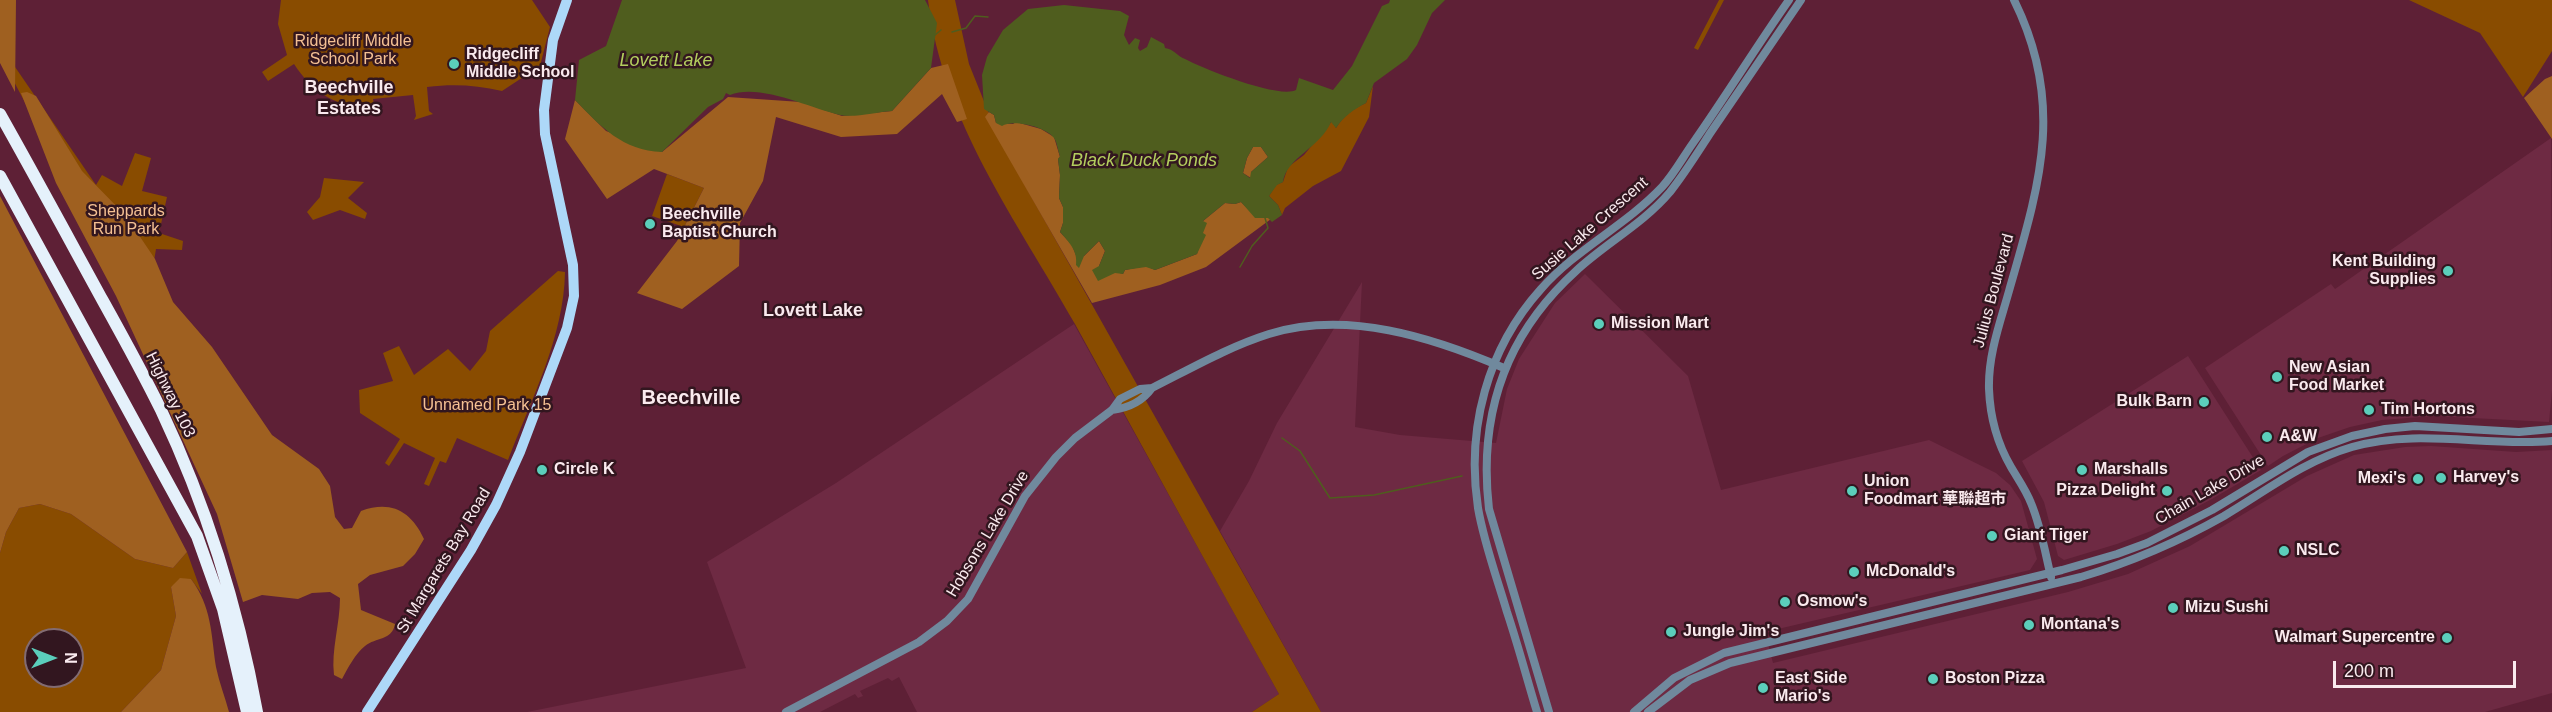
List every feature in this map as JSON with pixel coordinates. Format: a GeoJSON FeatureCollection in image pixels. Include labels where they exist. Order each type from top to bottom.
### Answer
{"type":"FeatureCollection","features":[{"type":"Feature","properties":{"kind":"highway","name":"Highway 103"},"geometry":{"type":"LineString","coordinates":[[0,114],[115,322],[166,420],[200,503],[217,554],[243,645],[257,712]]}},
{"type":"Feature","properties":{"kind":"highway"},"geometry":{"type":"LineString","coordinates":[[0,176],[198,536],[223,609],[247,712]]}},
{"type":"Feature","properties":{"kind":"main road","name":"St Margarets Bay Road"},"geometry":{"type":"LineString","coordinates":[[367,712],[471,550],[496,505],[520,452],[567,328],[574,296],[573,265],[545,134],[543,110],[555,32],[567,0]]}},
{"type":"Feature","properties":{"kind":"street","name":"Susie Lake Crescent"},"geometry":{"type":"LineString","coordinates":[[1537,712],[1483,530],[1476,490],[1475,444],[1479,408],[1494,364],[1522,313],[1541,288],[1570,262],[1626,221],[1663,186],[1719,107],[1789,0]]}},
{"type":"Feature","properties":{"kind":"street","name":"Susie Lake Crescent"},"geometry":{"type":"LineString","coordinates":[[1549,712],[1489,508],[1486,485],[1486,444],[1492,406],[1504,368],[1531,319],[1549,297],[1577,270],[1632,229],[1670,192],[1802,0]]}},
{"type":"Feature","properties":{"kind":"street","name":"Julius Boulevard"},"geometry":{"type":"LineString","coordinates":[[2014,0],[2029,35],[2038,70],[2044,105],[2044,141],[2038,189],[1992,354],[1990,399],[1994,425],[2003,451],[2028,496],[2038,522],[2052,584]]}},
{"type":"Feature","properties":{"kind":"street","name":"Hobsons Lake Drive"},"geometry":{"type":"LineString","coordinates":[[786,712],[920,642],[947,621],[968,599],[1025,496],[1075,438],[1112,410],[1125,409],[1144,398],[1152,388],[1240,345],[1269,334],[1315,326],[1348,325],[1409,334],[1504,368]]}},
{"type":"Feature","properties":{"kind":"street","name":"Chain Lake Drive"},"geometry":{"type":"LineString","coordinates":[[1634,712],[1674,678],[1714,657],[1745,647],[2090,563],[2146,543],[2216,508],[2294,459],[2344,438],[2408,426],[2519,432],[2552,429]]}},
{"type":"Feature","properties":{"kind":"street","name":"Chain Lake Drive"},"geometry":{"type":"LineString","coordinates":[[1648,712],[1690,680],[1717,667],[1887,623],[2052,584],[2117,565],[2175,542],[2225,515],[2299,469],[2350,448],[2413,437],[2552,441]]}},
{"type":"Feature","properties":{"kind":"street"},"geometry":{"type":"LineString","coordinates":[[1885,613],[1887,623]]}},
{"type":"Feature","properties":{"kind":"shaded area"},"geometry":{"type":"Polygon","coordinates":[[[2551,138],[2552,391],[2549,422],[2434,416],[2382,420],[2350,427],[2318,438],[2268,466],[2205,368],[2331,284],[2335,289],[2551,138]]]}},
{"type":"Feature","properties":{"kind":"shaded area"},"geometry":{"type":"Polygon","coordinates":[[[1585,274],[1688,376],[1721,490],[1929,440],[1996,473],[2010,485],[2021,501],[2037,559],[2030,570],[1765,632],[1773,663],[2068,592],[2128,574],[2190,546],[2307,476],[2354,455],[2405,447],[2431,446],[2516,452],[2552,450],[2552,693],[2485,712],[1321,712],[1220,531],[1249,481],[1277,423],[1362,282],[1355,427],[1400,435],[1496,443],[1507,389],[1519,359],[1555,303],[1585,274]]]}},
{"type":"Feature","properties":{"kind":"shaded area"},"geometry":{"type":"Polygon","coordinates":[[[1074,324],[1279,694],[1252,712],[917,712],[899,677],[892,681],[888,678],[860,691],[863,696],[858,698],[855,694],[820,712],[527,712],[746,668],[707,562],[836,483],[1074,324]]]}},
{"type":"Feature","properties":{"kind":"shaded area"},"geometry":{"type":"Polygon","coordinates":[[[2188,356],[2261,470],[2151,531],[2064,560],[2058,556],[2044,502],[2022,461],[2188,356]]]}},
{"type":"Feature","properties":{"kind":"green space"},"geometry":{"type":"Polygon","coordinates":[[[0,0],[16,0],[15,92],[0,63],[0,0]]]}},
{"type":"Feature","properties":{"kind":"green space","name":"Ridgecliff Middle School Park"},"geometry":{"type":"Polygon","coordinates":[[[281,0],[532,0],[550,27],[540,66],[502,91],[483,87],[427,87],[429,111],[433,114],[414,120],[416,116],[413,95],[373,99],[374,105],[361,106],[338,102],[318,91],[294,64],[268,81],[262,72],[287,55],[278,24],[281,0]]]}},
{"type":"Feature","properties":{"kind":"green space"},"geometry":{"type":"Polygon","coordinates":[[[928,0],[955,0],[969,64],[1000,141],[1321,712],[1252,712],[1279,694],[1075,324],[985,169],[949,88],[936,45],[928,0]]]}},
{"type":"Feature","properties":{"kind":"green space"},"geometry":{"type":"Polygon","coordinates":[[[1719,0],[1724,0],[1698,50],[1694,48],[1719,0]]]}},
{"type":"Feature","properties":{"kind":"green space"},"geometry":{"type":"Polygon","coordinates":[[[2409,0],[2552,0],[2552,51],[2523,97],[2480,33],[2409,0]]]}},
{"type":"Feature","properties":{"kind":"green space","name":"Sheppards Run Park"},"geometry":{"type":"Polygon","coordinates":[[[0,45],[96,185],[102,175],[122,186],[135,153],[151,158],[142,191],[167,197],[159,233],[183,241],[182,250],[156,249],[143,327],[0,55],[0,45]]]}},
{"type":"Feature","properties":{"kind":"green space"},"geometry":{"type":"Polygon","coordinates":[[[948,64],[967,119],[957,122],[942,94],[897,134],[841,137],[776,117],[763,181],[740,223],[739,266],[682,309],[637,293],[677,241],[704,188],[654,169],[607,199],[565,139],[575,100],[606,131],[662,152],[728,97],[801,102],[842,116],[892,111],[931,68],[948,64]]]}},
{"type":"Feature","properties":{"kind":"green space"},"geometry":{"type":"Polygon","coordinates":[[[2552,76],[2552,139],[2524,98],[2545,79],[2552,76]]]}},
{"type":"Feature","properties":{"kind":"green space"},"geometry":{"type":"Polygon","coordinates":[[[1373,86],[1369,117],[1341,171],[1313,186],[1285,208],[1282,215],[1278,205],[1269,196],[1276,185],[1283,182],[1288,167],[1304,155],[1332,121],[1336,128],[1349,113],[1366,103],[1373,86]]]}},
{"type":"Feature","properties":{"kind":"green space"},"geometry":{"type":"Polygon","coordinates":[[[27,92],[36,96],[82,171],[126,216],[155,259],[173,302],[212,347],[272,435],[319,469],[330,486],[335,517],[344,529],[352,528],[361,511],[382,507],[399,510],[419,529],[424,539],[415,554],[403,566],[370,575],[358,584],[361,610],[395,624],[387,636],[361,649],[342,679],[334,675],[333,666],[340,598],[330,592],[312,593],[298,599],[262,595],[243,602],[217,514],[116,296],[56,183],[21,93],[27,92]]]}},
{"type":"Feature","properties":{"kind":"green space"},"geometry":{"type":"Polygon","coordinates":[[[989,112],[994,115],[996,123],[1013,124],[1016,122],[1041,129],[1054,137],[1060,157],[1058,159],[1059,198],[1063,207],[1063,223],[1060,232],[1072,245],[1077,258],[1084,256],[1099,241],[1105,251],[1099,266],[1123,274],[1125,270],[1146,266],[1155,270],[1197,254],[1203,233],[1203,221],[1225,203],[1241,202],[1248,209],[1271,219],[1206,267],[1160,285],[1092,303],[985,117],[989,112]]]}},
{"type":"Feature","properties":{"kind":"green space"},"geometry":{"type":"Polygon","coordinates":[[[1253,147],[1261,147],[1268,157],[1251,172],[1251,178],[1243,173],[1253,147]]]}},
{"type":"Feature","properties":{"kind":"green space"},"geometry":{"type":"Polygon","coordinates":[[[667,174],[704,188],[684,227],[652,216],[667,174]]]}},
{"type":"Feature","properties":{"kind":"green space"},"geometry":{"type":"Polygon","coordinates":[[[324,178],[364,182],[348,198],[367,213],[365,219],[340,210],[313,220],[307,212],[320,197],[324,178]]]}},
{"type":"Feature","properties":{"kind":"green space"},"geometry":{"type":"Polygon","coordinates":[[[0,196],[187,552],[173,568],[135,559],[71,514],[40,504],[19,508],[6,532],[0,553],[0,196]]]}},
{"type":"Feature","properties":{"kind":"green space","name":"Unnamed Park 15"},"geometry":{"type":"Polygon","coordinates":[[[558,271],[565,272],[559,320],[553,344],[508,460],[457,438],[446,463],[440,461],[429,486],[424,484],[435,458],[404,443],[389,466],[385,463],[400,439],[360,413],[359,390],[393,381],[383,353],[399,346],[414,375],[448,349],[470,371],[486,351],[490,331],[558,271]]]}},
{"type":"Feature","properties":{"kind":"green space"},"geometry":{"type":"Polygon","coordinates":[[[40,504],[71,514],[135,559],[173,568],[187,552],[202,594],[191,579],[171,587],[176,616],[161,670],[121,712],[0,712],[0,553],[6,532],[19,508],[40,504]]]}},
{"type":"Feature","properties":{"kind":"green space"},"geometry":{"type":"Polygon","coordinates":[[[180,578],[191,579],[207,610],[217,673],[229,712],[121,712],[161,670],[176,616],[171,587],[180,578]]]}},
{"type":"Feature","properties":{"kind":"water","name":"Lovett Lake"},"geometry":{"type":"Polygon","coordinates":[[[622,0],[925,0],[937,23],[931,68],[892,111],[852,116],[828,112],[770,94],[742,92],[730,95],[726,93],[723,99],[708,107],[662,152],[648,151],[613,135],[575,100],[579,60],[606,46],[622,0]]]}},
{"type":"Feature","properties":{"kind":"water","name":"Black Duck Ponds"},"geometry":{"type":"Polygon","coordinates":[[[1390,0],[1445,0],[1432,13],[1417,45],[1407,59],[1374,83],[1366,103],[1349,114],[1336,128],[1331,122],[1320,139],[1290,166],[1283,182],[1277,185],[1269,196],[1278,205],[1282,215],[1272,222],[1268,218],[1255,218],[1241,202],[1225,203],[1203,221],[1207,223],[1203,233],[1206,235],[1197,254],[1155,270],[1146,267],[1125,270],[1123,274],[1115,273],[1098,281],[1092,270],[1099,266],[1105,251],[1099,241],[1084,256],[1079,268],[1076,265],[1076,255],[1072,247],[1060,232],[1063,223],[1063,207],[1059,198],[1058,159],[1060,156],[1055,140],[1044,130],[1029,125],[1014,123],[1002,126],[996,123],[994,115],[984,109],[982,75],[987,57],[1003,30],[1028,9],[1064,5],[1120,11],[1129,16],[1124,35],[1129,45],[1135,38],[1140,40],[1138,48],[1140,51],[1147,47],[1151,37],[1182,58],[1208,69],[1258,87],[1287,92],[1296,90],[1299,78],[1333,90],[1352,66],[1382,6],[1390,0]],[[1253,147],[1247,158],[1243,173],[1250,178],[1251,172],[1268,157],[1261,147],[1253,147]]]}},
{"type":"Feature","properties":{"kind":"waterway"},"geometry":{"type":"LineString","coordinates":[[952,32],[966,28],[975,16],[988,17]]}},
{"type":"Feature","properties":{"kind":"waterway"},"geometry":{"type":"LineString","coordinates":[[935,35],[941,30]]}},
{"type":"Feature","properties":{"kind":"waterway"},"geometry":{"type":"LineString","coordinates":[[1240,267],[1252,246],[1268,228],[1265,218]]}},
{"type":"Feature","properties":{"kind":"waterway"},"geometry":{"type":"LineString","coordinates":[[1282,438],[1300,451],[1330,498],[1374,495],[1462,476]]}},
{"type":"Feature","properties":{"kind":"place","name":"Ridgecliff Middle School"},"geometry":{"type":"Point","coordinates":[454,64]}},
{"type":"Feature","properties":{"kind":"place","name":"Beechville Baptist Church"},"geometry":{"type":"Point","coordinates":[650,224]}},
{"type":"Feature","properties":{"kind":"place","name":"Kent Building Supplies"},"geometry":{"type":"Point","coordinates":[2448,271]}},
{"type":"Feature","properties":{"kind":"place","name":"Mission Mart"},"geometry":{"type":"Point","coordinates":[1599,324]}},
{"type":"Feature","properties":{"kind":"place","name":"New Asian Food Market"},"geometry":{"type":"Point","coordinates":[2277,377]}},
{"type":"Feature","properties":{"kind":"place","name":"Bulk Barn"},"geometry":{"type":"Point","coordinates":[2204,402]}},
{"type":"Feature","properties":{"kind":"place","name":"Tim Hortons"},"geometry":{"type":"Point","coordinates":[2369,410]}},
{"type":"Feature","properties":{"kind":"place","name":"A&W"},"geometry":{"type":"Point","coordinates":[2267,437]}},
{"type":"Feature","properties":{"kind":"place","name":"Circle K"},"geometry":{"type":"Point","coordinates":[542,470]}},
{"type":"Feature","properties":{"kind":"place","name":"Marshalls"},"geometry":{"type":"Point","coordinates":[2082,470]}},
{"type":"Feature","properties":{"kind":"place","name":"Harvey's"},"geometry":{"type":"Point","coordinates":[2441,478]}},
{"type":"Feature","properties":{"kind":"place","name":"Mexi's"},"geometry":{"type":"Point","coordinates":[2418,479]}},
{"type":"Feature","properties":{"kind":"place","name":"Union Foodmart 華聯超市"},"geometry":{"type":"Point","coordinates":[1852,491]}},
{"type":"Feature","properties":{"kind":"place","name":"Pizza Delight"},"geometry":{"type":"Point","coordinates":[2167,491]}},
{"type":"Feature","properties":{"kind":"place","name":"Giant Tiger"},"geometry":{"type":"Point","coordinates":[1992,536]}},
{"type":"Feature","properties":{"kind":"place","name":"NSLC"},"geometry":{"type":"Point","coordinates":[2284,551]}},
{"type":"Feature","properties":{"kind":"place","name":"McDonald's"},"geometry":{"type":"Point","coordinates":[1854,572]}},
{"type":"Feature","properties":{"kind":"place","name":"Osmow's"},"geometry":{"type":"Point","coordinates":[1785,602]}},
{"type":"Feature","properties":{"kind":"place","name":"Mizu Sushi"},"geometry":{"type":"Point","coordinates":[2173,608]}},
{"type":"Feature","properties":{"kind":"place","name":"Montana's"},"geometry":{"type":"Point","coordinates":[2029,625]}},
{"type":"Feature","properties":{"kind":"place","name":"Jungle Jim's"},"geometry":{"type":"Point","coordinates":[1671,632]}},
{"type":"Feature","properties":{"kind":"place","name":"Walmart Supercentre"},"geometry":{"type":"Point","coordinates":[2447,638]}},
{"type":"Feature","properties":{"kind":"place","name":"Boston Pizza"},"geometry":{"type":"Point","coordinates":[1933,679]}},
{"type":"Feature","properties":{"kind":"place","name":"East Side Mario's"},"geometry":{"type":"Point","coordinates":[1763,688]}},
{"type":"Feature","properties":{"kind":"district","name":"Beechville Estates"},"geometry":{"type":"Point","coordinates":[349,98]}},
{"type":"Feature","properties":{"kind":"district","name":"Lovett Lake"},"geometry":{"type":"Point","coordinates":[813,311]}},
{"type":"Feature","properties":{"kind":"district","name":"Beechville"},"geometry":{"type":"Point","coordinates":[691,398]}}]}
